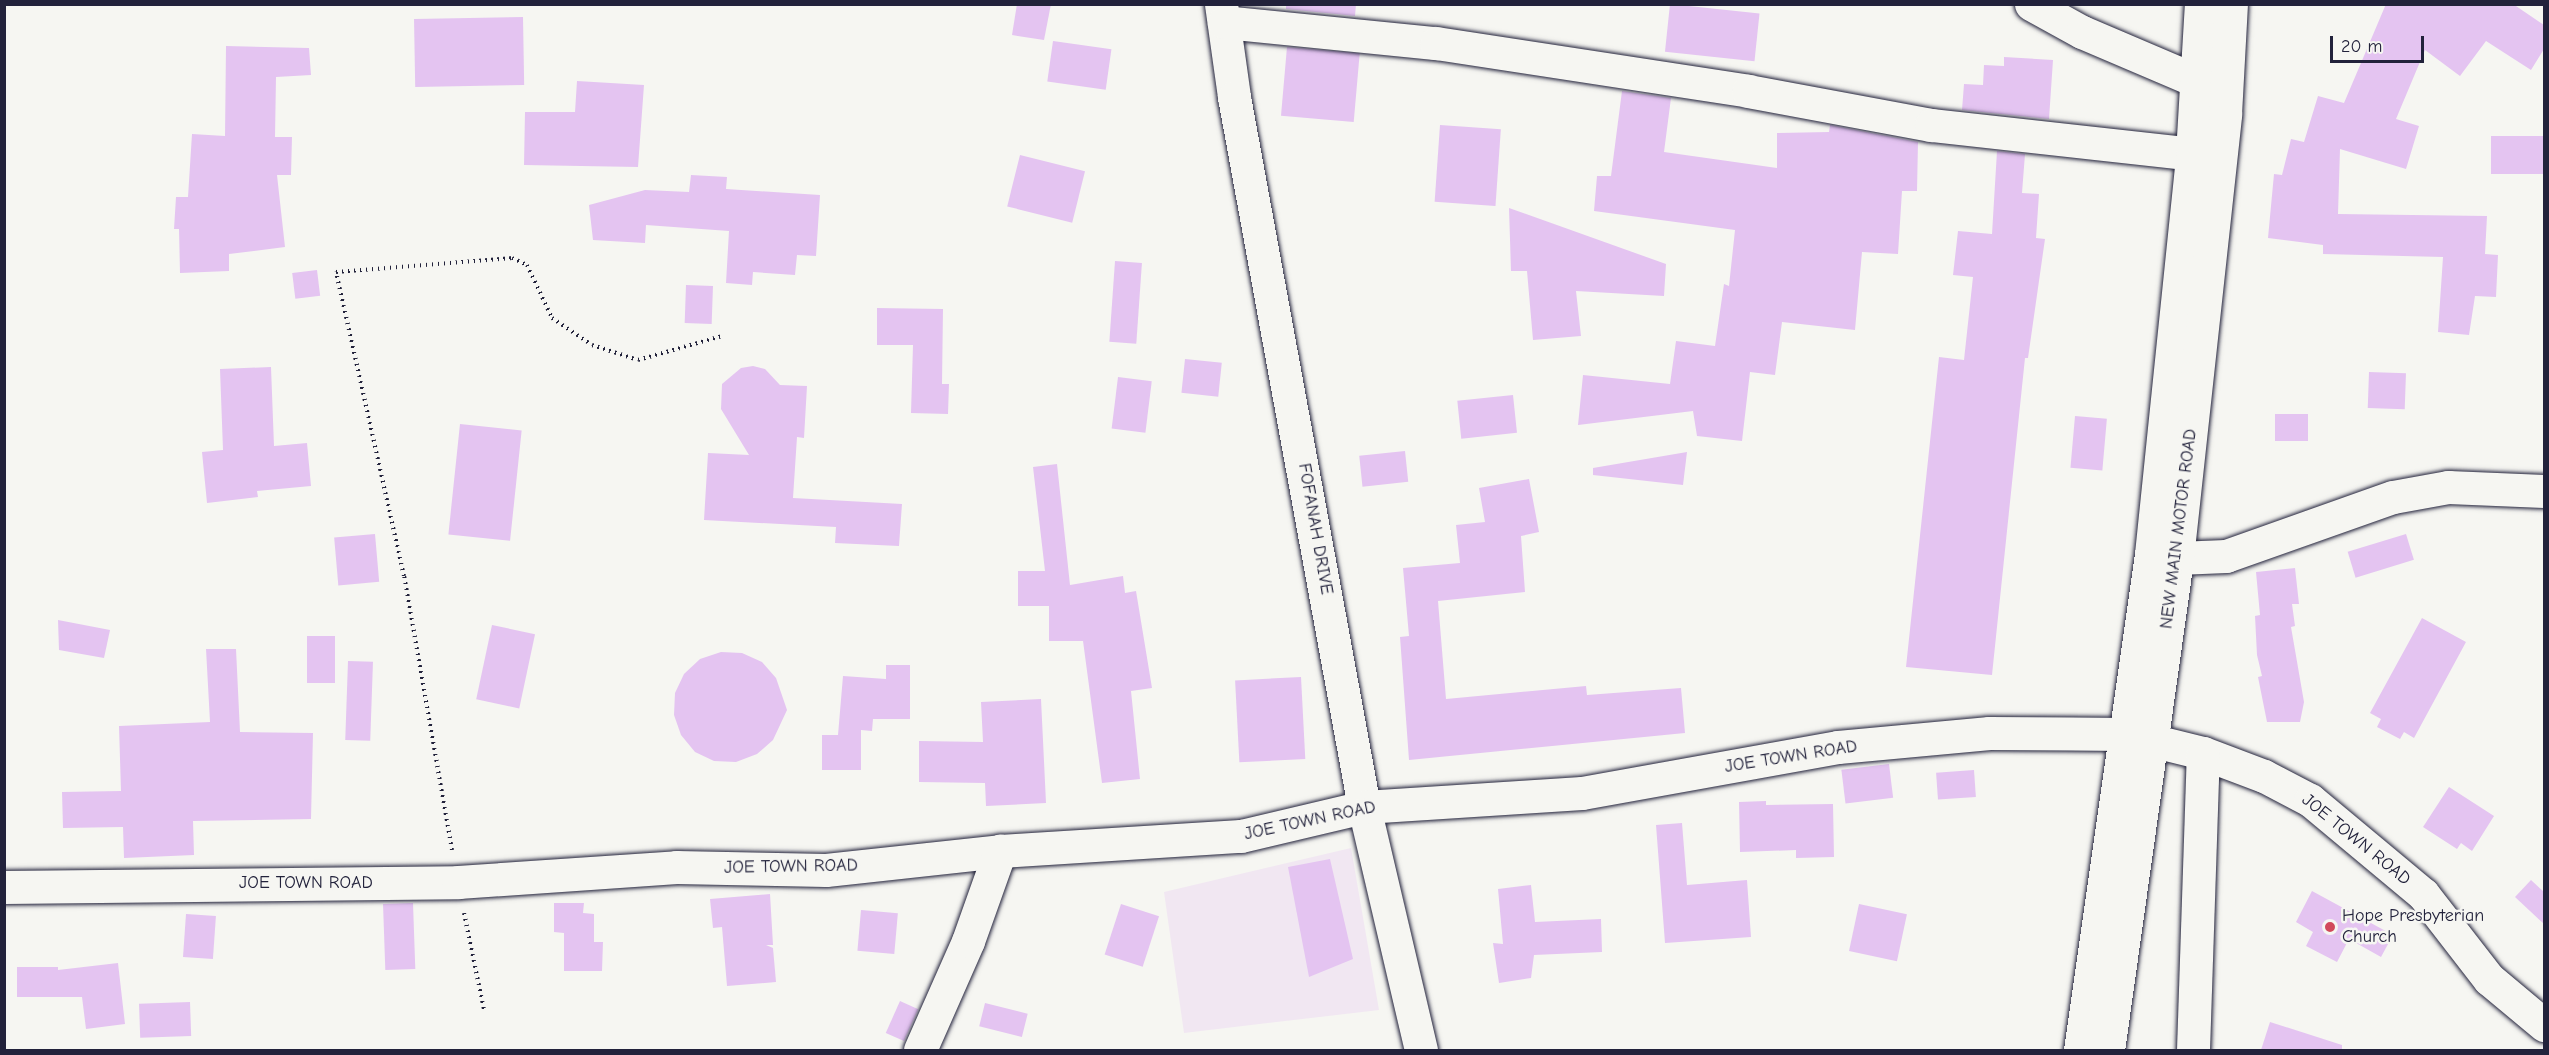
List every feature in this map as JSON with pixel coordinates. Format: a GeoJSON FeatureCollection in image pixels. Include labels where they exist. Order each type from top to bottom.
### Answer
{"type":"FeatureCollection","features":[{"type":"Feature","properties":{"kind":"main road"},"geometry":{"type":"LineString","coordinates":[[2031,4],[2082,32],[2197,81]]}},
{"type":"Feature","properties":{"kind":"main road","name":"NEW MAIN MOTOR ROAD"},"geometry":{"type":"LineString","coordinates":[[2108,1050],[2140,738],[2152,542],[2192,154],[2201,4]]}},
{"type":"Feature","properties":{"kind":"main road","name":"NEW MAIN MOTOR ROAD"},"geometry":{"type":"LineString","coordinates":[[2080,1050],[2177,558],[2225,114],[2231,4]]}},
{"type":"Feature","properties":{"kind":"main road"},"geometry":{"type":"LineString","coordinates":[[1222,13],[1748,91],[1931,125],[2192,154]]}},
{"type":"Feature","properties":{"kind":"main road","name":"FOFANAH DRIVE"},"geometry":{"type":"LineString","coordinates":[[1222,13],[1234,97],[1364,807],[1421,1050]]}},
{"type":"Feature","properties":{"kind":"main road"},"geometry":{"type":"LineString","coordinates":[[2177,558],[2226,556],[2404,495],[2448,487],[2544,491]]}},
{"type":"Feature","properties":{"kind":"main road","name":"JOE TOWN ROAD"},"geometry":{"type":"LineString","coordinates":[[4,887],[458,882],[676,867],[826,870],[1000,851],[1241,836],[1364,807],[1582,793],[1838,747],[1989,732],[2140,738],[2202,753],[2264,776],[2310,800],[2423,894],[2489,979],[2544,1025]]}},
{"type":"Feature","properties":{"kind":"main road"},"geometry":{"type":"LineString","coordinates":[[2193,1050],[2202,753]]}},
{"type":"Feature","properties":{"kind":"main road"},"geometry":{"type":"LineString","coordinates":[[920,1050],[968,941],[1000,851]]}},
{"type":"Feature","properties":{"kind":"path"},"geometry":{"type":"LineString","coordinates":[[484,1010],[458,882],[404,576],[336,272],[512,258],[527,265],[552,318],[592,345],[638,360],[722,336]]}},
{"type":"Feature","properties":{"kind":"shaded area"},"geometry":{"type":"Polygon","coordinates":[[[1351,848],[1379,1010],[1184,1033],[1164,892],[1351,848]]]}},
{"type":"Feature","properties":{"kind":"building"},"geometry":{"type":"Polygon","coordinates":[[[1017,4],[1051,4],[1044,40],[1012,35],[1017,4]]]}},
{"type":"Feature","properties":{"kind":"building"},"geometry":{"type":"Polygon","coordinates":[[[1286,4],[1356,4],[1355,16],[1286,9],[1286,4]]]}},
{"type":"Feature","properties":{"kind":"building"},"geometry":{"type":"Polygon","coordinates":[[[1670,4],[1760,13],[1754,61],[1665,52],[1670,4]]]}},
{"type":"Feature","properties":{"kind":"building"},"geometry":{"type":"Polygon","coordinates":[[[2386,4],[2513,4],[2544,25],[2544,49],[2531,70],[2486,41],[2460,76],[2425,50],[2396,119],[2419,126],[2406,169],[2340,149],[2338,214],[2487,216],[2485,254],[2498,255],[2496,297],[2475,296],[2469,335],[2438,332],[2443,257],[2323,254],[2323,245],[2268,238],[2274,174],[2282,175],[2291,139],[2304,142],[2318,96],[2344,103],[2386,4]]]}},
{"type":"Feature","properties":{"kind":"building"},"geometry":{"type":"Polygon","coordinates":[[[523,17],[524,85],[415,87],[414,19],[523,17]]]}},
{"type":"Feature","properties":{"kind":"building"},"geometry":{"type":"Polygon","coordinates":[[[1053,41],[1111,49],[1106,90],[1047,82],[1053,41]]]}},
{"type":"Feature","properties":{"kind":"building"},"geometry":{"type":"Polygon","coordinates":[[[226,46],[309,48],[311,75],[276,77],[275,137],[292,137],[291,175],[277,175],[285,247],[229,254],[229,271],[180,273],[179,229],[174,229],[176,197],[188,197],[192,134],[225,136],[226,46]]]}},
{"type":"Feature","properties":{"kind":"building"},"geometry":{"type":"Polygon","coordinates":[[[1287,47],[1360,53],[1354,122],[1281,116],[1287,47]]]}},
{"type":"Feature","properties":{"kind":"building"},"geometry":{"type":"Polygon","coordinates":[[[2004,57],[2053,60],[2049,119],[1962,110],[1964,84],[1983,85],[1984,65],[2004,66],[2004,57]]]}},
{"type":"Feature","properties":{"kind":"building"},"geometry":{"type":"Polygon","coordinates":[[[577,81],[644,85],[638,167],[524,165],[525,112],[575,112],[577,81]]]}},
{"type":"Feature","properties":{"kind":"building"},"geometry":{"type":"Polygon","coordinates":[[[1622,91],[1671,98],[1664,152],[1777,168],[1777,133],[1829,132],[1830,125],[1918,142],[1917,191],[1902,191],[1898,254],[1862,252],[1855,330],[1782,322],[1775,375],[1750,372],[1742,441],[1697,436],[1693,411],[1578,425],[1583,375],[1670,384],[1676,341],[1715,346],[1724,284],[1729,286],[1735,230],[1594,211],[1597,176],[1611,176],[1622,91]]]}},
{"type":"Feature","properties":{"kind":"building"},"geometry":{"type":"Polygon","coordinates":[[[1440,125],[1501,129],[1495,206],[1435,202],[1440,125]]]}},
{"type":"Feature","properties":{"kind":"building"},"geometry":{"type":"Polygon","coordinates":[[[2491,136],[2544,136],[2544,174],[2491,174],[2491,136]]]}},
{"type":"Feature","properties":{"kind":"building"},"geometry":{"type":"Polygon","coordinates":[[[1997,151],[2025,154],[2022,193],[2039,194],[2036,238],[2045,239],[2028,358],[2025,358],[1992,675],[1906,667],[1939,357],[1964,360],[1973,277],[1953,275],[1958,231],[1992,234],[1997,151]]]}},
{"type":"Feature","properties":{"kind":"building"},"geometry":{"type":"Polygon","coordinates":[[[1020,155],[1085,171],[1072,223],[1007,206],[1020,155]]]}},
{"type":"Feature","properties":{"kind":"building"},"geometry":{"type":"Polygon","coordinates":[[[691,175],[727,177],[726,189],[820,195],[816,256],[797,255],[795,275],[753,272],[752,285],[726,283],[729,231],[646,225],[645,243],[593,240],[589,205],[645,190],[689,192],[691,175]]]}},
{"type":"Feature","properties":{"kind":"building"},"geometry":{"type":"Polygon","coordinates":[[[1509,208],[1666,264],[1664,296],[1576,291],[1581,336],[1533,340],[1527,271],[1511,271],[1509,208]]]}},
{"type":"Feature","properties":{"kind":"building"},"geometry":{"type":"Polygon","coordinates":[[[1115,261],[1142,263],[1136,344],[1109,342],[1115,261]]]}},
{"type":"Feature","properties":{"kind":"building"},"geometry":{"type":"Polygon","coordinates":[[[317,270],[320,296],[295,299],[292,273],[317,270]]]}},
{"type":"Feature","properties":{"kind":"building"},"geometry":{"type":"Polygon","coordinates":[[[686,285],[713,286],[712,324],[685,323],[686,285]]]}},
{"type":"Feature","properties":{"kind":"building"},"geometry":{"type":"Polygon","coordinates":[[[877,308],[943,309],[942,384],[949,384],[948,414],[911,413],[913,345],[877,345],[877,308]]]}},
{"type":"Feature","properties":{"kind":"building"},"geometry":{"type":"Polygon","coordinates":[[[1185,359],[1222,363],[1218,397],[1181,393],[1185,359]]]}},
{"type":"Feature","properties":{"kind":"building"},"geometry":{"type":"Polygon","coordinates":[[[753,366],[765,369],[780,385],[807,386],[804,438],[797,437],[793,498],[902,504],[899,546],[835,543],[836,527],[704,520],[708,453],[749,455],[721,409],[722,384],[741,368],[753,366]]]}},
{"type":"Feature","properties":{"kind":"building"},"geometry":{"type":"Polygon","coordinates":[[[271,367],[274,446],[307,443],[311,486],[257,491],[258,497],[207,503],[202,452],[223,450],[220,369],[271,367]]]}},
{"type":"Feature","properties":{"kind":"building"},"geometry":{"type":"Polygon","coordinates":[[[2369,372],[2406,373],[2405,409],[2368,408],[2369,372]]]}},
{"type":"Feature","properties":{"kind":"building"},"geometry":{"type":"Polygon","coordinates":[[[1118,377],[1152,381],[1145,433],[1112,429],[1118,377]]]}},
{"type":"Feature","properties":{"kind":"building"},"geometry":{"type":"Polygon","coordinates":[[[1513,395],[1517,433],[1461,439],[1457,401],[1513,395]]]}},
{"type":"Feature","properties":{"kind":"building"},"geometry":{"type":"Polygon","coordinates":[[[2275,414],[2308,414],[2308,441],[2275,441],[2275,414]]]}},
{"type":"Feature","properties":{"kind":"building"},"geometry":{"type":"Polygon","coordinates":[[[2075,416],[2107,419],[2102,471],[2070,468],[2075,416]]]}},
{"type":"Feature","properties":{"kind":"building"},"geometry":{"type":"Polygon","coordinates":[[[460,424],[522,430],[510,541],[448,534],[460,424]]]}},
{"type":"Feature","properties":{"kind":"building"},"geometry":{"type":"Polygon","coordinates":[[[1405,451],[1408,482],[1362,487],[1359,456],[1405,451]]]}},
{"type":"Feature","properties":{"kind":"building"},"geometry":{"type":"Polygon","coordinates":[[[1687,452],[1683,485],[1593,475],[1593,468],[1687,452]]]}},
{"type":"Feature","properties":{"kind":"building"},"geometry":{"type":"Polygon","coordinates":[[[1057,464],[1070,585],[1123,576],[1125,593],[1136,591],[1152,688],[1131,691],[1140,779],[1102,783],[1083,641],[1049,641],[1049,606],[1018,606],[1018,571],[1045,571],[1033,467],[1057,464]]]}},
{"type":"Feature","properties":{"kind":"building"},"geometry":{"type":"Polygon","coordinates":[[[1529,479],[1539,532],[1521,536],[1525,592],[1438,601],[1446,699],[1586,686],[1587,695],[1681,688],[1685,733],[1409,760],[1400,637],[1409,636],[1403,568],[1460,563],[1456,525],[1485,522],[1479,488],[1529,479]]]}},
{"type":"Feature","properties":{"kind":"building"},"geometry":{"type":"Polygon","coordinates":[[[375,534],[379,582],[338,585],[334,538],[375,534]]]}},
{"type":"Feature","properties":{"kind":"building"},"geometry":{"type":"Polygon","coordinates":[[[2406,534],[2414,560],[2356,578],[2348,552],[2406,534]]]}},
{"type":"Feature","properties":{"kind":"building"},"geometry":{"type":"Polygon","coordinates":[[[2295,568],[2299,604],[2292,604],[2295,626],[2291,627],[2304,702],[2300,722],[2267,722],[2258,677],[2262,676],[2257,655],[2255,616],[2260,615],[2256,572],[2295,568]]]}},
{"type":"Feature","properties":{"kind":"building"},"geometry":{"type":"Polygon","coordinates":[[[2422,618],[2466,642],[2414,738],[2404,732],[2400,739],[2377,727],[2381,719],[2370,713],[2422,618]]]}},
{"type":"Feature","properties":{"kind":"building"},"geometry":{"type":"Polygon","coordinates":[[[58,620],[110,630],[104,658],[59,650],[58,620]]]}},
{"type":"Feature","properties":{"kind":"building"},"geometry":{"type":"Polygon","coordinates":[[[492,625],[535,634],[519,708],[476,699],[492,625]]]}},
{"type":"Feature","properties":{"kind":"building"},"geometry":{"type":"Polygon","coordinates":[[[307,636],[335,636],[335,683],[307,683],[307,636]]]}},
{"type":"Feature","properties":{"kind":"building"},"geometry":{"type":"Polygon","coordinates":[[[206,649],[236,649],[240,732],[313,733],[311,819],[193,821],[194,855],[124,858],[123,827],[63,828],[62,792],[121,791],[119,726],[210,722],[206,649]]]}},
{"type":"Feature","properties":{"kind":"building"},"geometry":{"type":"Polygon","coordinates":[[[721,652],[742,653],[762,662],[776,678],[787,710],[773,740],[757,754],[736,762],[714,761],[695,752],[681,735],[674,715],[675,693],[684,674],[700,659],[721,652]]]}},
{"type":"Feature","properties":{"kind":"building"},"geometry":{"type":"Polygon","coordinates":[[[348,661],[373,662],[370,741],[345,740],[348,661]]]}},
{"type":"Feature","properties":{"kind":"building"},"geometry":{"type":"Polygon","coordinates":[[[886,665],[910,665],[910,719],[873,719],[872,731],[861,730],[861,770],[822,770],[822,735],[838,735],[843,676],[886,679],[886,665]]]}},
{"type":"Feature","properties":{"kind":"building"},"geometry":{"type":"Polygon","coordinates":[[[1301,677],[1305,759],[1239,762],[1235,680],[1301,677]]]}},
{"type":"Feature","properties":{"kind":"building"},"geometry":{"type":"Polygon","coordinates":[[[1041,699],[1046,803],[986,806],[985,783],[919,782],[919,741],[983,742],[981,702],[1041,699]]]}},
{"type":"Feature","properties":{"kind":"building"},"geometry":{"type":"Polygon","coordinates":[[[1889,764],[1893,798],[1846,804],[1841,770],[1889,764]]]}},
{"type":"Feature","properties":{"kind":"building"},"geometry":{"type":"Polygon","coordinates":[[[1974,770],[1976,797],[1938,800],[1936,773],[1974,770]]]}},
{"type":"Feature","properties":{"kind":"building"},"geometry":{"type":"Polygon","coordinates":[[[2449,787],[2494,816],[2472,851],[2461,843],[2457,849],[2423,827],[2449,787]]]}},
{"type":"Feature","properties":{"kind":"building"},"geometry":{"type":"Polygon","coordinates":[[[1766,801],[1766,805],[1833,804],[1834,857],[1796,858],[1796,850],[1740,852],[1739,802],[1766,801]]]}},
{"type":"Feature","properties":{"kind":"building"},"geometry":{"type":"Polygon","coordinates":[[[1682,823],[1687,885],[1747,880],[1751,937],[1665,943],[1656,825],[1682,823]]]}},
{"type":"Feature","properties":{"kind":"building"},"geometry":{"type":"Polygon","coordinates":[[[1330,859],[1353,959],[1309,977],[1288,867],[1330,859]]]}},
{"type":"Feature","properties":{"kind":"building"},"geometry":{"type":"Polygon","coordinates":[[[2531,880],[2544,892],[2544,924],[2515,897],[2531,880]]]}},
{"type":"Feature","properties":{"kind":"building"},"geometry":{"type":"Polygon","coordinates":[[[1531,885],[1535,922],[1601,919],[1602,952],[1534,955],[1531,978],[1499,983],[1493,943],[1503,944],[1498,889],[1531,885]]]}},
{"type":"Feature","properties":{"kind":"building","name":"Hope Presbyterian Church"},"geometry":{"type":"Polygon","coordinates":[[[2312,891],[2393,935],[2381,957],[2349,939],[2337,962],[2306,946],[2313,932],[2296,922],[2312,891]]]}},
{"type":"Feature","properties":{"kind":"building"},"geometry":{"type":"Polygon","coordinates":[[[770,894],[773,945],[766,945],[773,948],[776,982],[727,986],[722,927],[713,928],[710,899],[770,894]]]}},
{"type":"Feature","properties":{"kind":"building"},"geometry":{"type":"Polygon","coordinates":[[[413,903],[415,969],[385,970],[383,904],[413,903]]]}},
{"type":"Feature","properties":{"kind":"building"},"geometry":{"type":"Polygon","coordinates":[[[554,903],[584,903],[583,913],[594,914],[594,942],[603,942],[602,971],[564,971],[564,933],[554,932],[554,903]]]}},
{"type":"Feature","properties":{"kind":"building"},"geometry":{"type":"Polygon","coordinates":[[[1121,904],[1159,916],[1143,967],[1105,954],[1121,904]]]}},
{"type":"Feature","properties":{"kind":"building"},"geometry":{"type":"Polygon","coordinates":[[[1859,904],[1907,914],[1897,961],[1849,951],[1859,904]]]}},
{"type":"Feature","properties":{"kind":"building"},"geometry":{"type":"Polygon","coordinates":[[[861,910],[898,913],[894,954],[857,951],[861,910]]]}},
{"type":"Feature","properties":{"kind":"building"},"geometry":{"type":"Polygon","coordinates":[[[186,914],[216,916],[213,959],[183,957],[186,914]]]}},
{"type":"Feature","properties":{"kind":"building"},"geometry":{"type":"Polygon","coordinates":[[[118,963],[125,1024],[86,1029],[82,997],[17,997],[17,967],[58,967],[58,970],[118,963]]]}},
{"type":"Feature","properties":{"kind":"building"},"geometry":{"type":"Polygon","coordinates":[[[900,1001],[918,1009],[904,1041],[886,1033],[900,1001]]]}},
{"type":"Feature","properties":{"kind":"building"},"geometry":{"type":"Polygon","coordinates":[[[190,1002],[191,1036],[140,1038],[139,1004],[190,1002]]]}},
{"type":"Feature","properties":{"kind":"building"},"geometry":{"type":"Polygon","coordinates":[[[985,1003],[1028,1014],[1022,1037],[979,1026],[985,1003]]]}},
{"type":"Feature","properties":{"kind":"building"},"geometry":{"type":"Polygon","coordinates":[[[2270,1022],[2342,1045],[2342,1050],[2261,1050],[2270,1022]]]}},
{"type":"Feature","properties":{"kind":"place","name":"Hope Presbyterian Church"},"geometry":{"type":"Point","coordinates":[2330,927]}}]}
